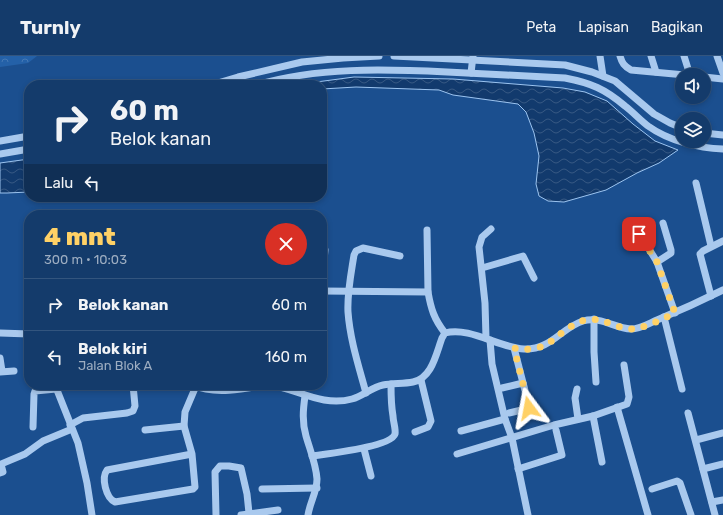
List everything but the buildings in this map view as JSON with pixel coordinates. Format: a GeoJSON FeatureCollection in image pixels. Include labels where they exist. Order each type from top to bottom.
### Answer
{"type":"FeatureCollection","features":[{"type":"Feature","properties":{"kind":"street"},"geometry":{"type":"LineString","coordinates":[[228,80],[302,62],[379,56]]}},
{"type":"Feature","properties":{"kind":"street"},"geometry":{"type":"LineString","coordinates":[[394,56],[473,58],[565,66],[592,72],[615,81],[654,114],[675,125]]}},
{"type":"Feature","properties":{"kind":"street"},"geometry":{"type":"LineString","coordinates":[[600,56],[603,76]]}},
{"type":"Feature","properties":{"kind":"street"},"geometry":{"type":"LineString","coordinates":[[620,56],[625,67],[631,70],[675,74]]}},
{"type":"Feature","properties":{"kind":"street"},"geometry":{"type":"LineString","coordinates":[[651,56],[656,72]]}},
{"type":"Feature","properties":{"kind":"street"},"geometry":{"type":"LineString","coordinates":[[684,56],[688,68]]}},
{"type":"Feature","properties":{"kind":"street"},"geometry":{"type":"LineString","coordinates":[[717,56],[723,73]]}},
{"type":"Feature","properties":{"kind":"street"},"geometry":{"type":"LineString","coordinates":[[471,73],[473,58]]}},
{"type":"Feature","properties":{"kind":"street"},"geometry":{"type":"LineString","coordinates":[[280,80],[305,75],[346,70],[387,69],[565,78],[587,82],[606,91],[648,126],[665,135],[686,143],[723,149]]}},
{"type":"Feature","properties":{"kind":"street"},"geometry":{"type":"LineString","coordinates":[[711,78],[723,79]]}},
{"type":"Feature","properties":{"kind":"street"},"geometry":{"type":"LineString","coordinates":[[711,134],[723,135]]}},
{"type":"Feature","properties":{"kind":"street"},"geometry":{"type":"LineString","coordinates":[[0,141],[24,137]]}},
{"type":"Feature","properties":{"kind":"street"},"geometry":{"type":"LineString","coordinates":[[0,154],[24,150]]}},
{"type":"Feature","properties":{"kind":"street"},"geometry":{"type":"LineString","coordinates":[[696,183],[711,246]]}},
{"type":"Feature","properties":{"kind":"street"},"geometry":{"type":"LineString","coordinates":[[633,223],[657,262],[675,313]]}},
{"type":"Feature","properties":{"kind":"street"},"geometry":{"type":"LineString","coordinates":[[657,262],[671,252],[663,223]]}},
{"type":"Feature","properties":{"kind":"street"},"geometry":{"type":"LineString","coordinates":[[491,229],[482,237],[479,247],[486,303],[488,339],[492,364],[507,416],[528,515]]}},
{"type":"Feature","properties":{"kind":"street"},"geometry":{"type":"LineString","coordinates":[[427,230],[428,292],[434,316],[445,333]]}},
{"type":"Feature","properties":{"kind":"street"},"geometry":{"type":"LineString","coordinates":[[710,296],[700,258],[703,251],[723,241]]}},
{"type":"Feature","properties":{"kind":"street"},"geometry":{"type":"LineString","coordinates":[[366,393],[351,334],[348,312],[348,292],[354,255],[363,248],[400,256]]}},
{"type":"Feature","properties":{"kind":"street"},"geometry":{"type":"LineString","coordinates":[[482,268],[523,256],[534,278]]}},
{"type":"Feature","properties":{"kind":"street"},"geometry":{"type":"LineString","coordinates":[[287,390],[315,399],[341,402],[353,399],[377,386],[421,380],[429,372],[445,333],[456,331],[488,339],[514,348],[536,349],[577,323],[594,319],[632,329],[642,327],[723,290]]}},
{"type":"Feature","properties":{"kind":"street"},"geometry":{"type":"LineString","coordinates":[[327,291],[428,292]]}},
{"type":"Feature","properties":{"kind":"street"},"geometry":{"type":"LineString","coordinates":[[664,317],[682,389]]}},
{"type":"Feature","properties":{"kind":"street"},"geometry":{"type":"LineString","coordinates":[[594,319],[596,382]]}},
{"type":"Feature","properties":{"kind":"street"},"geometry":{"type":"LineString","coordinates":[[0,333],[24,334]]}},
{"type":"Feature","properties":{"kind":"street"},"geometry":{"type":"LineString","coordinates":[[461,431],[529,408],[514,348]]}},
{"type":"Feature","properties":{"kind":"street"},"geometry":{"type":"LineString","coordinates":[[0,358],[1,372],[14,371]]}},
{"type":"Feature","properties":{"kind":"street"},"geometry":{"type":"LineString","coordinates":[[457,454],[593,416],[627,404],[629,400],[624,366]]}},
{"type":"Feature","properties":{"kind":"street"},"geometry":{"type":"LineString","coordinates":[[415,432],[428,427],[431,421],[421,380]]}},
{"type":"Feature","properties":{"kind":"street"},"geometry":{"type":"LineString","coordinates":[[502,388],[523,383]]}},
{"type":"Feature","properties":{"kind":"street"},"geometry":{"type":"LineString","coordinates":[[312,456],[364,449],[390,440],[394,436],[395,432],[392,416],[391,384]]}},
{"type":"Feature","properties":{"kind":"street"},"geometry":{"type":"LineString","coordinates":[[577,389],[575,398],[578,419]]}},
{"type":"Feature","properties":{"kind":"street"},"geometry":{"type":"LineString","coordinates":[[33,427],[34,394],[35,391],[40,390]]}},
{"type":"Feature","properties":{"kind":"street"},"geometry":{"type":"LineString","coordinates":[[57,390],[78,443],[92,515]]}},
{"type":"Feature","properties":{"kind":"street"},"geometry":{"type":"LineString","coordinates":[[0,473],[3,472],[1,464],[25,454],[43,441],[71,427],[83,418],[133,411],[135,406],[133,390]]}},
{"type":"Feature","properties":{"kind":"street"},"geometry":{"type":"LineString","coordinates":[[192,454],[107,470],[104,477],[109,498],[115,502],[193,489],[195,487],[192,454],[184,426],[185,412],[193,390]]}},
{"type":"Feature","properties":{"kind":"street"},"geometry":{"type":"LineString","coordinates":[[210,390],[224,390]]}},
{"type":"Feature","properties":{"kind":"street"},"geometry":{"type":"LineString","coordinates":[[305,396],[302,412],[304,426],[316,468],[317,488],[309,508],[308,515]]}},
{"type":"Feature","properties":{"kind":"street"},"geometry":{"type":"LineString","coordinates":[[617,408],[648,515]]}},
{"type":"Feature","properties":{"kind":"street"},"geometry":{"type":"LineString","coordinates":[[688,413],[715,515]]}},
{"type":"Feature","properties":{"kind":"street"},"geometry":{"type":"LineString","coordinates":[[593,416],[602,462]]}},
{"type":"Feature","properties":{"kind":"street"},"geometry":{"type":"LineString","coordinates":[[145,430],[184,426]]}},
{"type":"Feature","properties":{"kind":"street"},"geometry":{"type":"LineString","coordinates":[[518,469],[562,456],[556,430]]}},
{"type":"Feature","properties":{"kind":"street"},"geometry":{"type":"LineString","coordinates":[[696,440],[723,433]]}},
{"type":"Feature","properties":{"kind":"street"},"geometry":{"type":"LineString","coordinates":[[364,449],[371,476]]}},
{"type":"Feature","properties":{"kind":"street"},"geometry":{"type":"LineString","coordinates":[[703,469],[723,464]]}},
{"type":"Feature","properties":{"kind":"street"},"geometry":{"type":"LineString","coordinates":[[216,515],[214,472],[220,466],[241,468],[247,494],[249,514]]}},
{"type":"Feature","properties":{"kind":"street"},"geometry":{"type":"LineString","coordinates":[[652,489],[677,481],[680,483],[691,515]]}},
{"type":"Feature","properties":{"kind":"street"},"geometry":{"type":"LineString","coordinates":[[262,490],[317,488]]}},
{"type":"Feature","properties":{"kind":"street"},"geometry":{"type":"LineString","coordinates":[[712,502],[723,500]]}},
{"type":"Feature","properties":{"kind":"street"},"geometry":{"type":"LineString","coordinates":[[241,515],[278,510]]}},
{"type":"Feature","properties":{"kind":"green space"},"geometry":{"type":"Polygon","coordinates":[[[0,56],[37,56],[28,63],[0,67],[0,56]]]}},
{"type":"Feature","properties":{"kind":"water"},"geometry":{"type":"Polygon","coordinates":[[[354,77],[453,79],[563,88],[585,92],[607,101],[655,141],[678,150],[659,163],[606,190],[564,202],[548,201],[539,196],[536,184],[539,156],[534,133],[526,112],[518,104],[453,95],[439,90],[356,87],[327,89],[327,81],[354,77]]]}},
{"type":"Feature","properties":{"kind":"water"},"geometry":{"type":"Polygon","coordinates":[[[24,160],[24,192],[0,193],[0,163],[24,160]]]}},
{"type":"Feature","properties":{"kind":"route"},"geometry":{"type":"LineString","coordinates":[[529,408],[514,348],[536,349],[545,345],[577,323],[589,319],[606,321],[632,329],[642,327],[675,313],[662,272],[639,234]]}}]}
